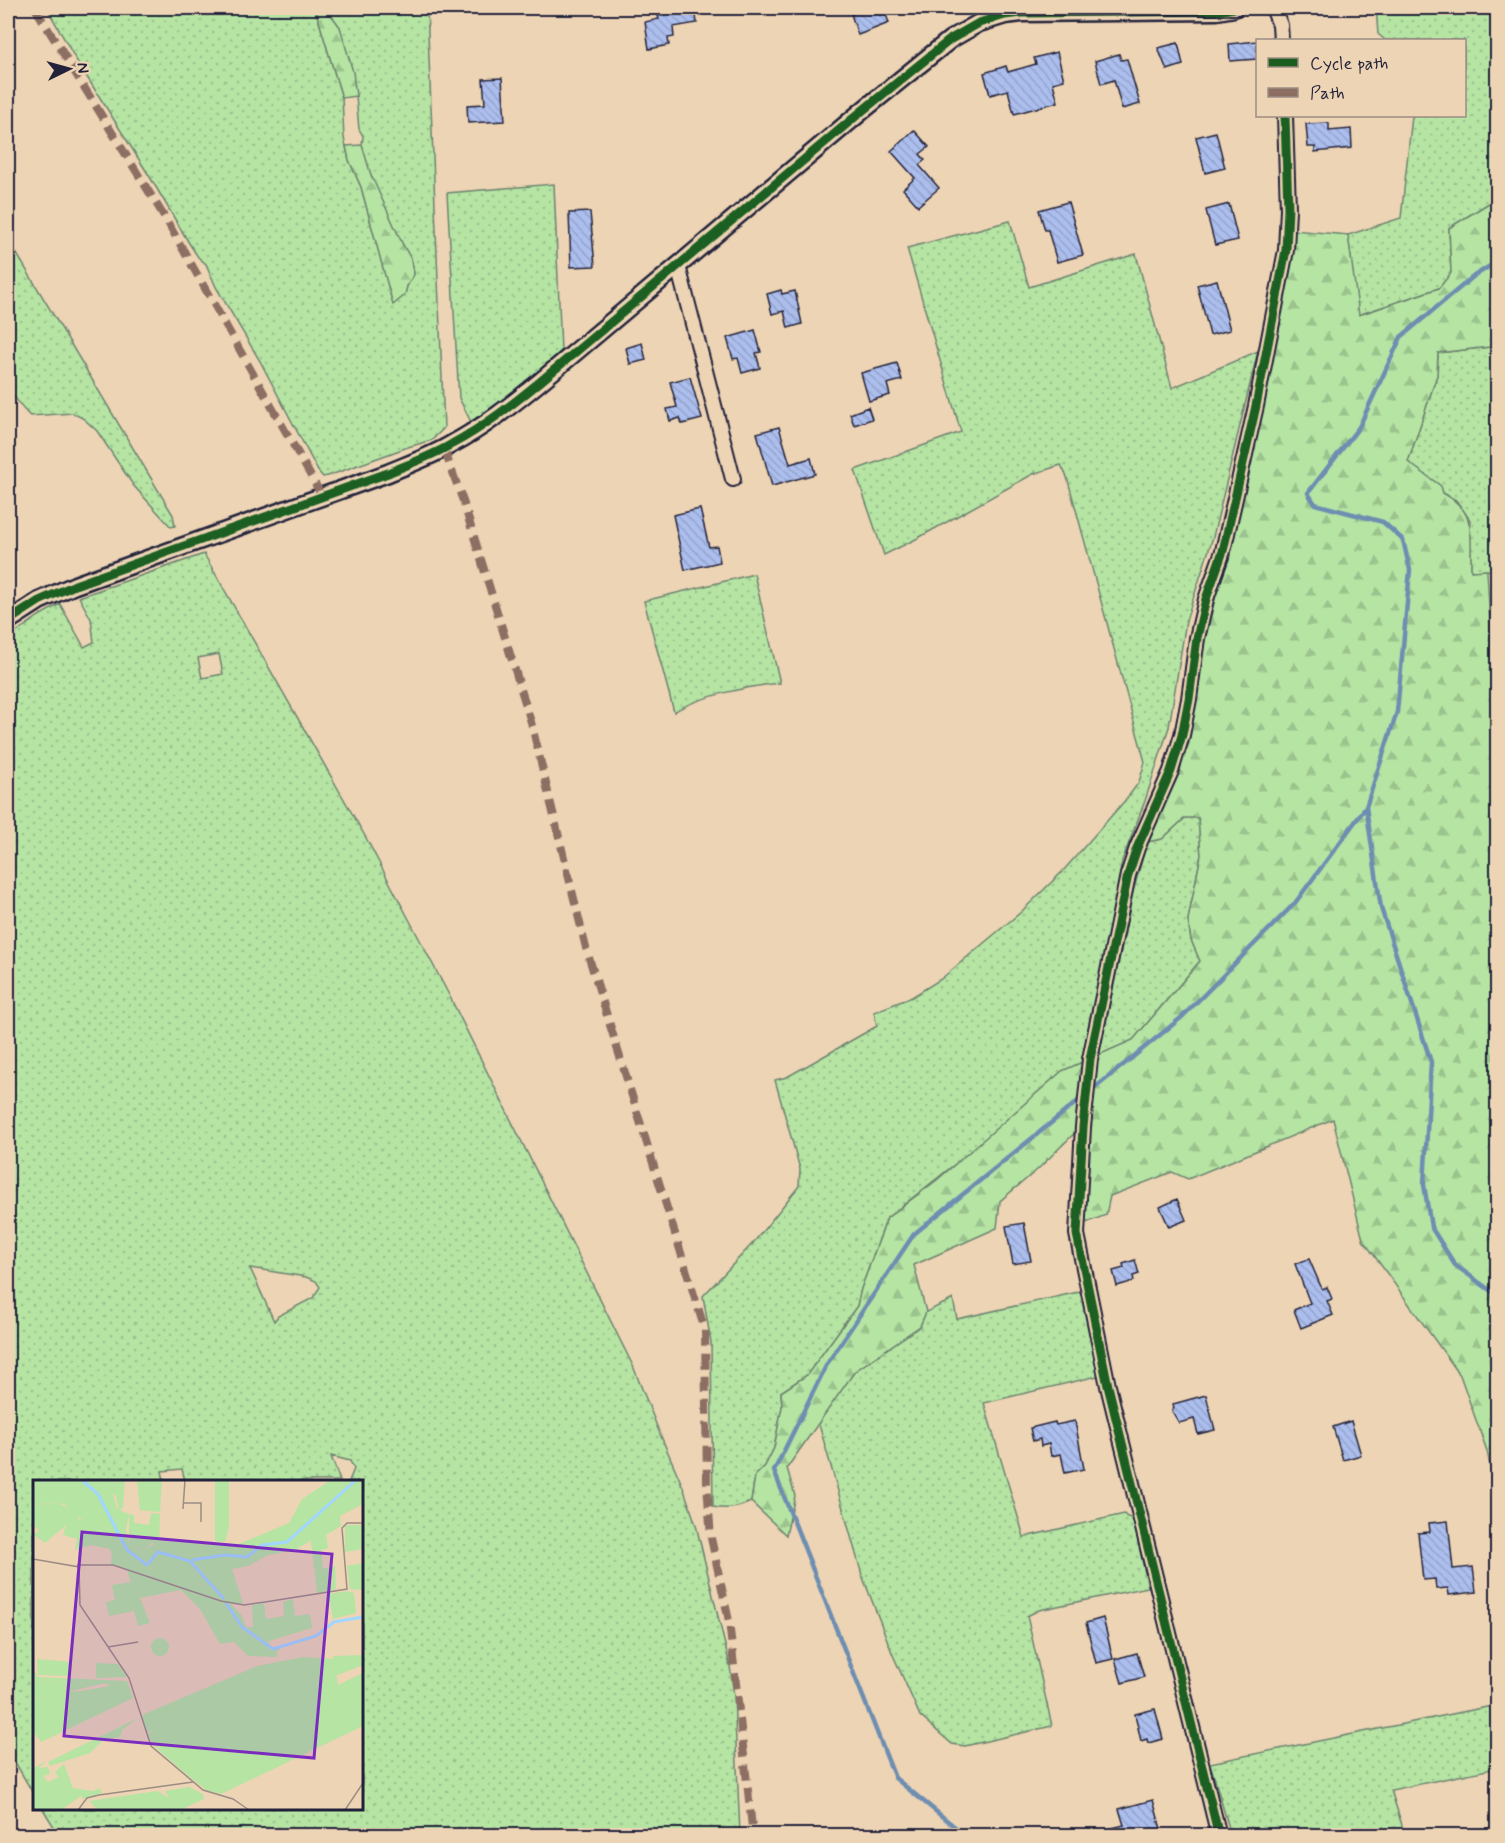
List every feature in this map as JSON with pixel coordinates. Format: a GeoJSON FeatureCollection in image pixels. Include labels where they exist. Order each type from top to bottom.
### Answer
{"type":"FeatureCollection","features":[{"type":"Feature","properties":{"kind":"street"},"geometry":{"type":"LineString","coordinates":[[8,621],[39,601],[64,589],[368,480],[454,444],[511,405],[942,46],[979,23],[1005,15],[1022,13],[1217,11],[1234,8]]}},
{"type":"Feature","properties":{"kind":"street"},"geometry":{"type":"LineString","coordinates":[[1273,8],[1280,25],[1281,39]]}},
{"type":"Feature","properties":{"kind":"street"},"geometry":{"type":"LineString","coordinates":[[1219,1836],[1108,1386],[1077,1234],[1083,1128],[1090,1059],[1128,875],[1137,848],[1171,771],[1182,735],[1190,699],[1197,638],[1206,599],[1223,551],[1256,406],[1286,250],[1288,209],[1285,117]]}},
{"type":"Feature","properties":{"kind":"street"},"geometry":{"type":"LineString","coordinates":[[678,266],[733,479]]}},
{"type":"Feature","properties":{"kind":"green space"},"geometry":{"type":"Polygon","coordinates":[[[47,8],[315,8],[342,98],[344,138],[349,160],[361,187],[393,304],[405,294],[414,274],[412,262],[370,175],[362,145],[363,136],[359,129],[356,96],[340,27],[326,8],[427,8],[444,428],[432,440],[323,477],[260,361],[216,287],[206,264],[198,257],[189,243],[75,58],[47,8]]]}},
{"type":"Feature","properties":{"kind":"green space"},"geometry":{"type":"Polygon","coordinates":[[[315,8],[326,8],[340,27],[353,72],[356,96],[342,98],[315,8]]]}},
{"type":"Feature","properties":{"kind":"green space"},"geometry":{"type":"Polygon","coordinates":[[[1376,8],[1497,8],[1497,198],[1449,228],[1451,274],[1439,288],[1358,315],[1348,235],[1401,218],[1412,117],[1466,117],[1466,39],[1384,39],[1378,34],[1376,8]]]}},
{"type":"Feature","properties":{"kind":"green space"},"geometry":{"type":"Polygon","coordinates":[[[362,145],[371,175],[412,261],[414,274],[405,295],[393,305],[361,187],[349,160],[346,146],[362,145]]]}},
{"type":"Feature","properties":{"kind":"green space"},"geometry":{"type":"Polygon","coordinates":[[[554,184],[561,351],[502,403],[471,422],[459,398],[447,193],[554,184]]]}},
{"type":"Feature","properties":{"kind":"green space"},"geometry":{"type":"Polygon","coordinates":[[[1497,198],[1497,344],[1490,347],[1438,353],[1437,375],[1408,462],[1441,486],[1443,493],[1462,508],[1470,526],[1471,571],[1487,570],[1498,772],[1497,1500],[1487,1451],[1460,1375],[1363,1240],[1333,1119],[1188,1179],[1172,1172],[1110,1196],[1106,1215],[1086,1223],[1083,1202],[1088,1120],[1037,1170],[1000,1201],[997,1228],[914,1265],[926,1312],[920,1326],[855,1371],[787,1468],[795,1496],[786,1535],[751,1502],[755,1476],[765,1466],[774,1448],[782,1407],[781,1392],[807,1375],[857,1306],[887,1218],[937,1180],[1062,1071],[1133,1040],[1200,961],[1191,940],[1188,920],[1201,855],[1198,818],[1185,818],[1162,839],[1147,842],[1189,743],[1200,661],[1279,323],[1293,230],[1348,235],[1359,315],[1439,288],[1451,273],[1449,228],[1497,198]]]}},
{"type":"Feature","properties":{"kind":"green space"},"geometry":{"type":"Polygon","coordinates":[[[1010,221],[1029,287],[1136,254],[1172,388],[1258,351],[1213,537],[1186,621],[1169,727],[1145,801],[1122,861],[1087,1060],[887,1218],[857,1306],[807,1375],[781,1392],[782,1407],[774,1448],[765,1466],[755,1476],[751,1502],[732,1508],[713,1507],[711,1342],[703,1296],[754,1242],[799,1186],[800,1169],[775,1080],[787,1077],[877,1026],[874,1012],[912,997],[941,979],[1021,912],[1063,871],[1128,797],[1139,782],[1145,762],[1067,477],[1061,465],[1033,474],[884,555],[855,470],[961,432],[907,248],[1010,221]]]}},
{"type":"Feature","properties":{"kind":"green space"},"geometry":{"type":"Polygon","coordinates":[[[8,239],[173,515],[175,526],[171,527],[133,485],[97,431],[84,419],[73,413],[30,416],[12,392],[6,370],[11,316],[8,310],[8,239]]]}},
{"type":"Feature","properties":{"kind":"green space"},"geometry":{"type":"Polygon","coordinates":[[[1497,344],[1497,570],[1471,571],[1470,520],[1456,500],[1443,493],[1441,488],[1408,462],[1437,375],[1438,353],[1490,347],[1497,344]]]}},
{"type":"Feature","properties":{"kind":"green space"},"geometry":{"type":"Polygon","coordinates":[[[204,554],[365,836],[449,995],[633,1366],[683,1487],[696,1525],[730,1666],[734,1696],[740,1835],[59,1835],[44,1810],[363,1810],[363,1480],[349,1480],[354,1469],[350,1461],[331,1456],[340,1480],[185,1480],[182,1469],[162,1471],[164,1480],[33,1480],[33,1793],[8,1750],[8,638],[60,604],[84,647],[94,642],[91,619],[79,597],[204,554]],[[219,654],[198,658],[202,678],[223,674],[219,654]],[[250,1268],[274,1321],[278,1316],[313,1298],[320,1287],[316,1281],[306,1277],[250,1268]]]}},
{"type":"Feature","properties":{"kind":"green space"},"geometry":{"type":"Polygon","coordinates":[[[754,574],[780,683],[740,689],[697,701],[674,712],[644,601],[754,574]]]}},
{"type":"Feature","properties":{"kind":"green space"},"geometry":{"type":"Polygon","coordinates":[[[1198,817],[1201,855],[1188,920],[1191,940],[1200,961],[1133,1040],[1099,1055],[1133,892],[1147,842],[1162,839],[1185,818],[1198,817]]]}},
{"type":"Feature","properties":{"kind":"green space"},"geometry":{"type":"Polygon","coordinates":[[[1083,1291],[1102,1375],[984,1403],[1024,1537],[1124,1514],[1133,1518],[1148,1587],[1039,1610],[1027,1616],[1052,1726],[965,1746],[952,1744],[920,1716],[893,1655],[862,1575],[818,1421],[855,1371],[920,1326],[926,1312],[953,1299],[957,1319],[1083,1291]]]}},
{"type":"Feature","properties":{"kind":"green space"},"geometry":{"type":"Polygon","coordinates":[[[1497,1705],[1497,1768],[1391,1790],[1405,1835],[1231,1835],[1210,1763],[1497,1705]]]}},
{"type":"Feature","properties":{"kind":"building"},"geometry":{"type":"Polygon","coordinates":[[[680,8],[695,8],[697,23],[673,27],[674,37],[668,38],[669,45],[649,49],[645,22],[659,19],[658,16],[663,14],[680,11],[680,8]]]}},
{"type":"Feature","properties":{"kind":"building"},"geometry":{"type":"Polygon","coordinates":[[[862,8],[877,8],[879,11],[884,9],[889,23],[858,35],[851,14],[863,10],[862,8]]]}},
{"type":"Feature","properties":{"kind":"building"},"geometry":{"type":"Polygon","coordinates":[[[1256,41],[1256,59],[1230,61],[1229,44],[1256,41]]]}},
{"type":"Feature","properties":{"kind":"building"},"geometry":{"type":"Polygon","coordinates":[[[1178,43],[1183,65],[1167,70],[1158,48],[1178,43]]]}},
{"type":"Feature","properties":{"kind":"building"},"geometry":{"type":"Polygon","coordinates":[[[1057,52],[1064,80],[1053,83],[1058,102],[1014,114],[1008,90],[990,95],[984,73],[1006,66],[1008,72],[1036,64],[1034,58],[1057,52]]]}},
{"type":"Feature","properties":{"kind":"building"},"geometry":{"type":"Polygon","coordinates":[[[1119,54],[1121,60],[1127,59],[1140,104],[1122,109],[1114,80],[1101,84],[1095,61],[1119,54]]]}},
{"type":"Feature","properties":{"kind":"building"},"geometry":{"type":"Polygon","coordinates":[[[502,78],[505,121],[468,123],[467,105],[485,104],[483,79],[502,78]]]}},
{"type":"Feature","properties":{"kind":"building"},"geometry":{"type":"Polygon","coordinates":[[[1329,123],[1329,131],[1351,129],[1352,148],[1315,152],[1315,147],[1308,147],[1306,124],[1329,123]]]}},
{"type":"Feature","properties":{"kind":"building"},"geometry":{"type":"Polygon","coordinates":[[[914,130],[929,147],[920,154],[925,160],[919,165],[939,188],[918,206],[903,189],[915,178],[891,151],[914,130]]]}},
{"type":"Feature","properties":{"kind":"building"},"geometry":{"type":"Polygon","coordinates":[[[1216,132],[1225,168],[1205,173],[1196,137],[1216,132]]]}},
{"type":"Feature","properties":{"kind":"building"},"geometry":{"type":"Polygon","coordinates":[[[1068,202],[1083,255],[1057,262],[1048,230],[1045,230],[1039,210],[1068,202]]]}},
{"type":"Feature","properties":{"kind":"building"},"geometry":{"type":"Polygon","coordinates":[[[1229,204],[1238,240],[1215,245],[1206,210],[1229,204]]]}},
{"type":"Feature","properties":{"kind":"building"},"geometry":{"type":"Polygon","coordinates":[[[590,212],[595,266],[571,267],[569,213],[590,212]]]}},
{"type":"Feature","properties":{"kind":"building"},"geometry":{"type":"Polygon","coordinates":[[[1217,280],[1230,330],[1210,335],[1197,285],[1217,280]]]}},
{"type":"Feature","properties":{"kind":"building"},"geometry":{"type":"Polygon","coordinates":[[[781,290],[782,294],[795,291],[802,324],[788,328],[784,311],[772,314],[767,294],[781,290]]]}},
{"type":"Feature","properties":{"kind":"building"},"geometry":{"type":"Polygon","coordinates":[[[755,330],[761,352],[756,353],[760,368],[742,373],[738,358],[733,359],[727,338],[755,330]]]}},
{"type":"Feature","properties":{"kind":"building"},"geometry":{"type":"Polygon","coordinates":[[[642,343],[646,360],[630,364],[626,348],[642,343]]]}},
{"type":"Feature","properties":{"kind":"building"},"geometry":{"type":"Polygon","coordinates":[[[897,363],[902,380],[887,384],[890,395],[869,401],[861,373],[897,363]]]}},
{"type":"Feature","properties":{"kind":"building"},"geometry":{"type":"Polygon","coordinates":[[[690,377],[702,419],[682,424],[680,418],[670,421],[667,409],[677,407],[670,382],[690,377]]]}},
{"type":"Feature","properties":{"kind":"building"},"geometry":{"type":"Polygon","coordinates":[[[868,407],[872,419],[854,425],[850,414],[868,407]]]}},
{"type":"Feature","properties":{"kind":"building"},"geometry":{"type":"Polygon","coordinates":[[[779,427],[790,464],[811,458],[815,474],[772,486],[757,433],[779,427]]]}},
{"type":"Feature","properties":{"kind":"building"},"geometry":{"type":"Polygon","coordinates":[[[700,509],[709,547],[717,546],[720,562],[685,570],[673,515],[700,509]]]}},
{"type":"Feature","properties":{"kind":"building"},"geometry":{"type":"Polygon","coordinates":[[[1177,1199],[1186,1220],[1169,1227],[1160,1207],[1177,1199]]]}},
{"type":"Feature","properties":{"kind":"building"},"geometry":{"type":"Polygon","coordinates":[[[1024,1223],[1031,1261],[1013,1264],[1006,1226],[1024,1223]]]}},
{"type":"Feature","properties":{"kind":"building"},"geometry":{"type":"Polygon","coordinates":[[[1309,1259],[1322,1289],[1327,1287],[1332,1299],[1327,1301],[1333,1315],[1301,1328],[1294,1310],[1310,1303],[1295,1264],[1309,1259]]]}},
{"type":"Feature","properties":{"kind":"building"},"geometry":{"type":"Polygon","coordinates":[[[1135,1260],[1139,1274],[1133,1276],[1134,1281],[1117,1286],[1113,1271],[1124,1268],[1123,1264],[1135,1260]]]}},
{"type":"Feature","properties":{"kind":"building"},"geometry":{"type":"Polygon","coordinates":[[[1206,1395],[1215,1430],[1198,1434],[1194,1419],[1179,1423],[1172,1411],[1173,1404],[1206,1395]]]}},
{"type":"Feature","properties":{"kind":"building"},"geometry":{"type":"Polygon","coordinates":[[[1075,1421],[1084,1469],[1065,1473],[1061,1454],[1051,1456],[1049,1444],[1041,1446],[1040,1439],[1033,1441],[1030,1428],[1055,1422],[1056,1425],[1075,1421]]]}},
{"type":"Feature","properties":{"kind":"building"},"geometry":{"type":"Polygon","coordinates":[[[1351,1421],[1361,1455],[1343,1460],[1333,1427],[1351,1421]]]}},
{"type":"Feature","properties":{"kind":"building"},"geometry":{"type":"Polygon","coordinates":[[[1448,1521],[1453,1569],[1473,1567],[1476,1592],[1449,1595],[1448,1588],[1436,1589],[1435,1579],[1423,1580],[1418,1533],[1430,1532],[1429,1523],[1448,1521]]]}},
{"type":"Feature","properties":{"kind":"building"},"geometry":{"type":"Polygon","coordinates":[[[1103,1618],[1113,1659],[1096,1663],[1086,1623],[1103,1618]]]}},
{"type":"Feature","properties":{"kind":"building"},"geometry":{"type":"Polygon","coordinates":[[[1137,1653],[1144,1677],[1122,1683],[1115,1659],[1137,1653]]]}},
{"type":"Feature","properties":{"kind":"building"},"geometry":{"type":"Polygon","coordinates":[[[1155,1709],[1163,1739],[1148,1743],[1147,1739],[1141,1741],[1135,1714],[1155,1709]]]}},
{"type":"Feature","properties":{"kind":"building"},"geometry":{"type":"Polygon","coordinates":[[[1153,1800],[1161,1829],[1140,1836],[1101,1836],[1100,1831],[1124,1825],[1119,1809],[1153,1800]]]}},
{"type":"Feature","properties":{"kind":"waterway"},"geometry":{"type":"LineString","coordinates":[[1090,1092],[1182,1017],[1295,903],[1366,807],[1397,712],[1410,570],[1403,540],[1383,522],[1315,504],[1308,493],[1359,427],[1401,337],[1474,276],[1498,261]]}},
{"type":"Feature","properties":{"kind":"waterway"},"geometry":{"type":"LineString","coordinates":[[1366,807],[1381,908],[1431,1062],[1424,1185],[1431,1227],[1455,1265],[1498,1296]]}},
{"type":"Feature","properties":{"kind":"waterway"},"geometry":{"type":"LineString","coordinates":[[966,1836],[895,1778],[774,1471],[827,1364],[914,1234],[1083,1097]]}},
{"type":"Feature","properties":{"kind":"marked path"},"geometry":{"type":"LineString","coordinates":[[35,8],[167,221],[322,496]]}},
{"type":"Feature","properties":{"kind":"marked path"},"geometry":{"type":"LineString","coordinates":[[444,449],[463,501],[531,722],[586,948],[705,1330],[707,1484],[711,1538],[729,1621],[753,1836]]}},
{"type":"Feature","properties":{"kind":"cycle path"},"geometry":{"type":"LineString","coordinates":[[8,621],[39,601],[75,585],[388,473],[437,452],[464,437],[509,407],[541,381],[951,39],[979,23],[1005,15],[1022,13],[1217,11],[1234,8]]}},
{"type":"Feature","properties":{"kind":"cycle path"},"geometry":{"type":"LineString","coordinates":[[1219,1836],[1108,1386],[1077,1234],[1083,1127],[1090,1059],[1128,875],[1137,848],[1171,771],[1182,735],[1197,638],[1206,599],[1223,551],[1256,406],[1286,250],[1288,209],[1285,117]]}}]}
